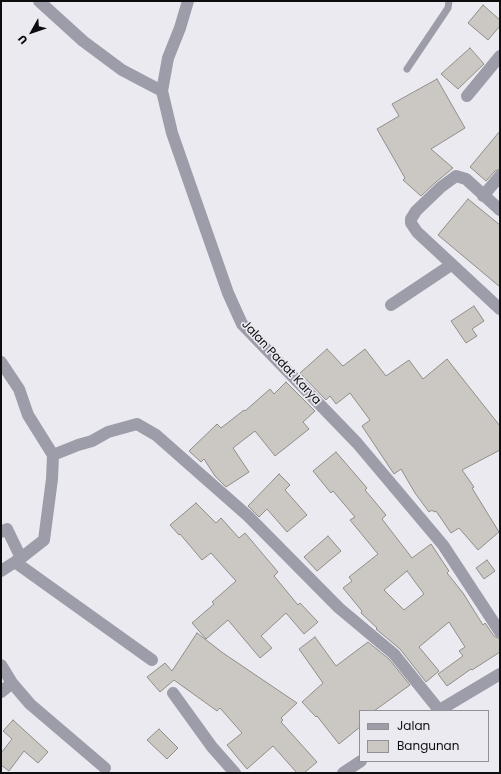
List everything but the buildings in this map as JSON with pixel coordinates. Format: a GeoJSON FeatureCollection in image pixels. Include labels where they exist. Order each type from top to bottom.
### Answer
{"type":"FeatureCollection","features":[{"type":"Feature","properties":{"kind":"street"},"geometry":{"type":"LineString","coordinates":[[39,1],[83,41],[122,70],[162,91]]}},
{"type":"Feature","properties":{"kind":"street","name":"Jalan Padat Karya"},"geometry":{"type":"LineString","coordinates":[[188,1],[180,28],[168,58],[162,91],[172,133],[228,293],[242,324],[357,443],[443,546],[500,632]]}},
{"type":"Feature","properties":{"kind":"street"},"geometry":{"type":"LineString","coordinates":[[467,96],[500,56]]}},
{"type":"Feature","properties":{"kind":"street"},"geometry":{"type":"LineString","coordinates":[[500,210],[466,179],[456,176],[441,187],[416,211],[411,219],[411,223],[417,232],[500,310]]}},
{"type":"Feature","properties":{"kind":"street"},"geometry":{"type":"LineString","coordinates":[[483,196],[500,176]]}},
{"type":"Feature","properties":{"kind":"street"},"geometry":{"type":"LineString","coordinates":[[391,305],[451,265]]}},
{"type":"Feature","properties":{"kind":"street"},"geometry":{"type":"LineString","coordinates":[[1,362],[18,389],[28,415],[53,455],[52,479],[44,540],[1,571]]}},
{"type":"Feature","properties":{"kind":"street"},"geometry":{"type":"LineString","coordinates":[[53,455],[92,441],[108,432],[137,424],[156,435],[248,516],[339,608],[394,654],[438,710]]}},
{"type":"Feature","properties":{"kind":"street"},"geometry":{"type":"LineString","coordinates":[[1,532],[7,529],[18,560],[152,660]]}},
{"type":"Feature","properties":{"kind":"street"},"geometry":{"type":"LineString","coordinates":[[1,665],[12,683],[30,704],[105,768]]}},
{"type":"Feature","properties":{"kind":"street"},"geometry":{"type":"LineString","coordinates":[[441,710],[500,674]]}},
{"type":"Feature","properties":{"kind":"street"},"geometry":{"type":"LineString","coordinates":[[1,692],[12,683]]}},
{"type":"Feature","properties":{"kind":"street"},"geometry":{"type":"LineString","coordinates":[[173,693],[212,747],[235,773]]}},
{"type":"Feature","properties":{"kind":"street"},"geometry":{"type":"LineString","coordinates":[[343,773],[360,762]]}},
{"type":"Feature","properties":{"kind":"lane"},"geometry":{"type":"LineString","coordinates":[[407,69],[448,8],[449,1]]}}]}
